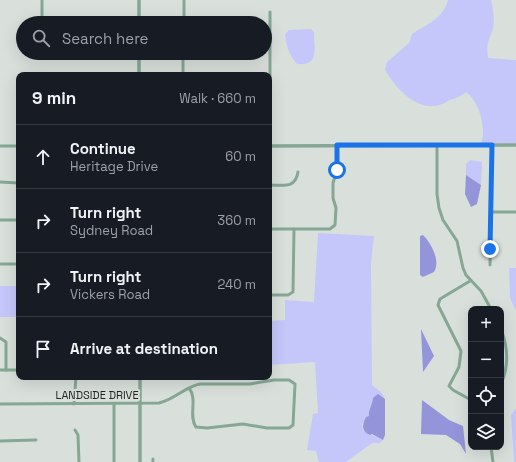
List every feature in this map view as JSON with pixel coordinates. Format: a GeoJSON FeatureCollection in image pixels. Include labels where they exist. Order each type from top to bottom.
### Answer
{"type":"FeatureCollection","features":[{"type":"Feature","properties":{"kind":"street"},"geometry":{"type":"LineString","coordinates":[[42,0],[42,16]]}},
{"type":"Feature","properties":{"kind":"street"},"geometry":{"type":"LineString","coordinates":[[139,0],[139,16]]}},
{"type":"Feature","properties":{"kind":"street"},"geometry":{"type":"LineString","coordinates":[[184,0],[184,16]]}},
{"type":"Feature","properties":{"kind":"street"},"geometry":{"type":"LineString","coordinates":[[139,60],[139,72]]}},
{"type":"Feature","properties":{"kind":"street"},"geometry":{"type":"LineString","coordinates":[[183,60],[183,72]]}},
{"type":"Feature","properties":{"kind":"street"},"geometry":{"type":"LineString","coordinates":[[270,60],[270,72]]}},
{"type":"Feature","properties":{"kind":"street"},"geometry":{"type":"LineString","coordinates":[[272,229],[330,229],[335,225],[336,208],[333,198],[333,183],[337,170],[337,145]]}},
{"type":"Feature","properties":{"kind":"street"},"geometry":{"type":"LineString","coordinates":[[437,145],[437,194],[439,208],[443,220],[457,242],[462,268],[470,281],[481,291],[489,306]]}},
{"type":"Feature","properties":{"kind":"street"},"geometry":{"type":"LineString","coordinates":[[490,265],[492,145]]}},
{"type":"Feature","properties":{"kind":"street"},"geometry":{"type":"LineString","coordinates":[[272,146],[516,145]]}},
{"type":"Feature","properties":{"kind":"street"},"geometry":{"type":"LineString","coordinates":[[0,146],[16,146]]}},
{"type":"Feature","properties":{"kind":"street"},"geometry":{"type":"LineString","coordinates":[[272,185],[291,185],[296,180],[298,172]]}},
{"type":"Feature","properties":{"kind":"street"},"geometry":{"type":"LineString","coordinates":[[0,182],[16,182]]}},
{"type":"Feature","properties":{"kind":"street"},"geometry":{"type":"LineString","coordinates":[[491,212],[516,212]]}},
{"type":"Feature","properties":{"kind":"street"},"geometry":{"type":"LineString","coordinates":[[0,220],[16,220]]}},
{"type":"Feature","properties":{"kind":"street"},"geometry":{"type":"LineString","coordinates":[[272,295],[288,295],[293,292],[294,229]]}},
{"type":"Feature","properties":{"kind":"street"},"geometry":{"type":"LineString","coordinates":[[0,264],[16,264]]}},
{"type":"Feature","properties":{"kind":"street"},"geometry":{"type":"LineString","coordinates":[[468,398],[452,390],[449,386],[459,367],[461,351],[438,305],[440,299],[470,281]]}},
{"type":"Feature","properties":{"kind":"street"},"geometry":{"type":"LineString","coordinates":[[0,338],[6,342],[6,370]]}},
{"type":"Feature","properties":{"kind":"street"},"geometry":{"type":"LineString","coordinates":[[503,378],[506,371],[507,359],[504,340]]}},
{"type":"Feature","properties":{"kind":"street"},"geometry":{"type":"LineString","coordinates":[[0,370],[16,370]]}},
{"type":"Feature","properties":{"kind":"street"},"geometry":{"type":"LineString","coordinates":[[74,404],[76,380]]}},
{"type":"Feature","properties":{"kind":"street"},"geometry":{"type":"LineString","coordinates":[[140,380],[140,462]]}},
{"type":"Feature","properties":{"kind":"street","name":"LANDSIDE DRIVE"},"geometry":{"type":"LineString","coordinates":[[0,404],[158,403],[170,400],[189,388],[200,384],[250,384],[274,380],[293,381],[295,386],[293,425],[289,428],[267,428],[243,424],[207,428],[196,427],[194,419],[194,400],[189,388]]}},
{"type":"Feature","properties":{"kind":"street"},"geometry":{"type":"LineString","coordinates":[[114,404],[114,462]]}},
{"type":"Feature","properties":{"kind":"street"},"geometry":{"type":"LineString","coordinates":[[75,430],[78,435],[79,462]]}},
{"type":"Feature","properties":{"kind":"street"},"geometry":{"type":"LineString","coordinates":[[0,441],[36,440]]}},
{"type":"Feature","properties":{"kind":"street"},"geometry":{"type":"LineString","coordinates":[[491,450],[493,462]]}},
{"type":"Feature","properties":{"kind":"shaded area"},"geometry":{"type":"Polygon","coordinates":[[[448,0],[491,0],[494,21],[488,45],[488,58],[516,60],[516,143],[482,144],[483,128],[481,116],[474,100],[466,92],[443,104],[433,106],[424,105],[416,102],[401,91],[385,69],[387,62],[409,43],[412,34],[429,24],[442,12],[446,7],[448,0]]]}},
{"type":"Feature","properties":{"kind":"shaded area"},"geometry":{"type":"Polygon","coordinates":[[[311,29],[314,32],[314,55],[309,62],[297,64],[288,50],[285,34],[289,30],[311,29]]]}},
{"type":"Feature","properties":{"kind":"shaded area"},"geometry":{"type":"Polygon","coordinates":[[[470,160],[482,162],[481,185],[466,175],[466,164],[470,160]]]}},
{"type":"Feature","properties":{"kind":"shaded area"},"geometry":{"type":"Polygon","coordinates":[[[466,175],[481,185],[477,204],[471,207],[465,194],[466,175]]]}},
{"type":"Feature","properties":{"kind":"shaded area"},"geometry":{"type":"Polygon","coordinates":[[[318,233],[374,236],[371,263],[372,385],[382,393],[385,399],[382,397],[370,406],[369,416],[362,424],[363,431],[383,440],[380,443],[372,443],[346,462],[319,462],[316,451],[307,450],[313,414],[318,413],[315,362],[272,365],[272,321],[285,320],[285,300],[314,302],[318,233]]]}},
{"type":"Feature","properties":{"kind":"shaded area"},"geometry":{"type":"Polygon","coordinates":[[[423,235],[434,252],[436,258],[436,268],[434,272],[423,277],[420,275],[420,236],[423,235]]]}},
{"type":"Feature","properties":{"kind":"shaded area"},"geometry":{"type":"Polygon","coordinates":[[[509,268],[516,268],[516,311],[510,298],[509,268]]]}},
{"type":"Feature","properties":{"kind":"shaded area"},"geometry":{"type":"Polygon","coordinates":[[[0,286],[16,286],[16,317],[0,317],[0,286]]]}},
{"type":"Feature","properties":{"kind":"shaded area"},"geometry":{"type":"Polygon","coordinates":[[[421,329],[434,356],[423,372],[421,329]]]}},
{"type":"Feature","properties":{"kind":"shaded area"},"geometry":{"type":"Polygon","coordinates":[[[378,394],[385,399],[385,435],[383,440],[365,432],[363,428],[366,417],[369,416],[373,398],[378,394]]]}},
{"type":"Feature","properties":{"kind":"shaded area"},"geometry":{"type":"Polygon","coordinates":[[[422,400],[449,420],[463,426],[466,454],[460,444],[446,435],[421,434],[422,400]]]}},
{"type":"Feature","properties":{"kind":"shaded area"},"geometry":{"type":"Polygon","coordinates":[[[516,408],[516,462],[514,462],[511,415],[516,408]]]}},
{"type":"Feature","properties":{"kind":"route"},"geometry":{"type":"LineString","coordinates":[[337,170],[337,145],[492,145],[490,249]]}}]}
